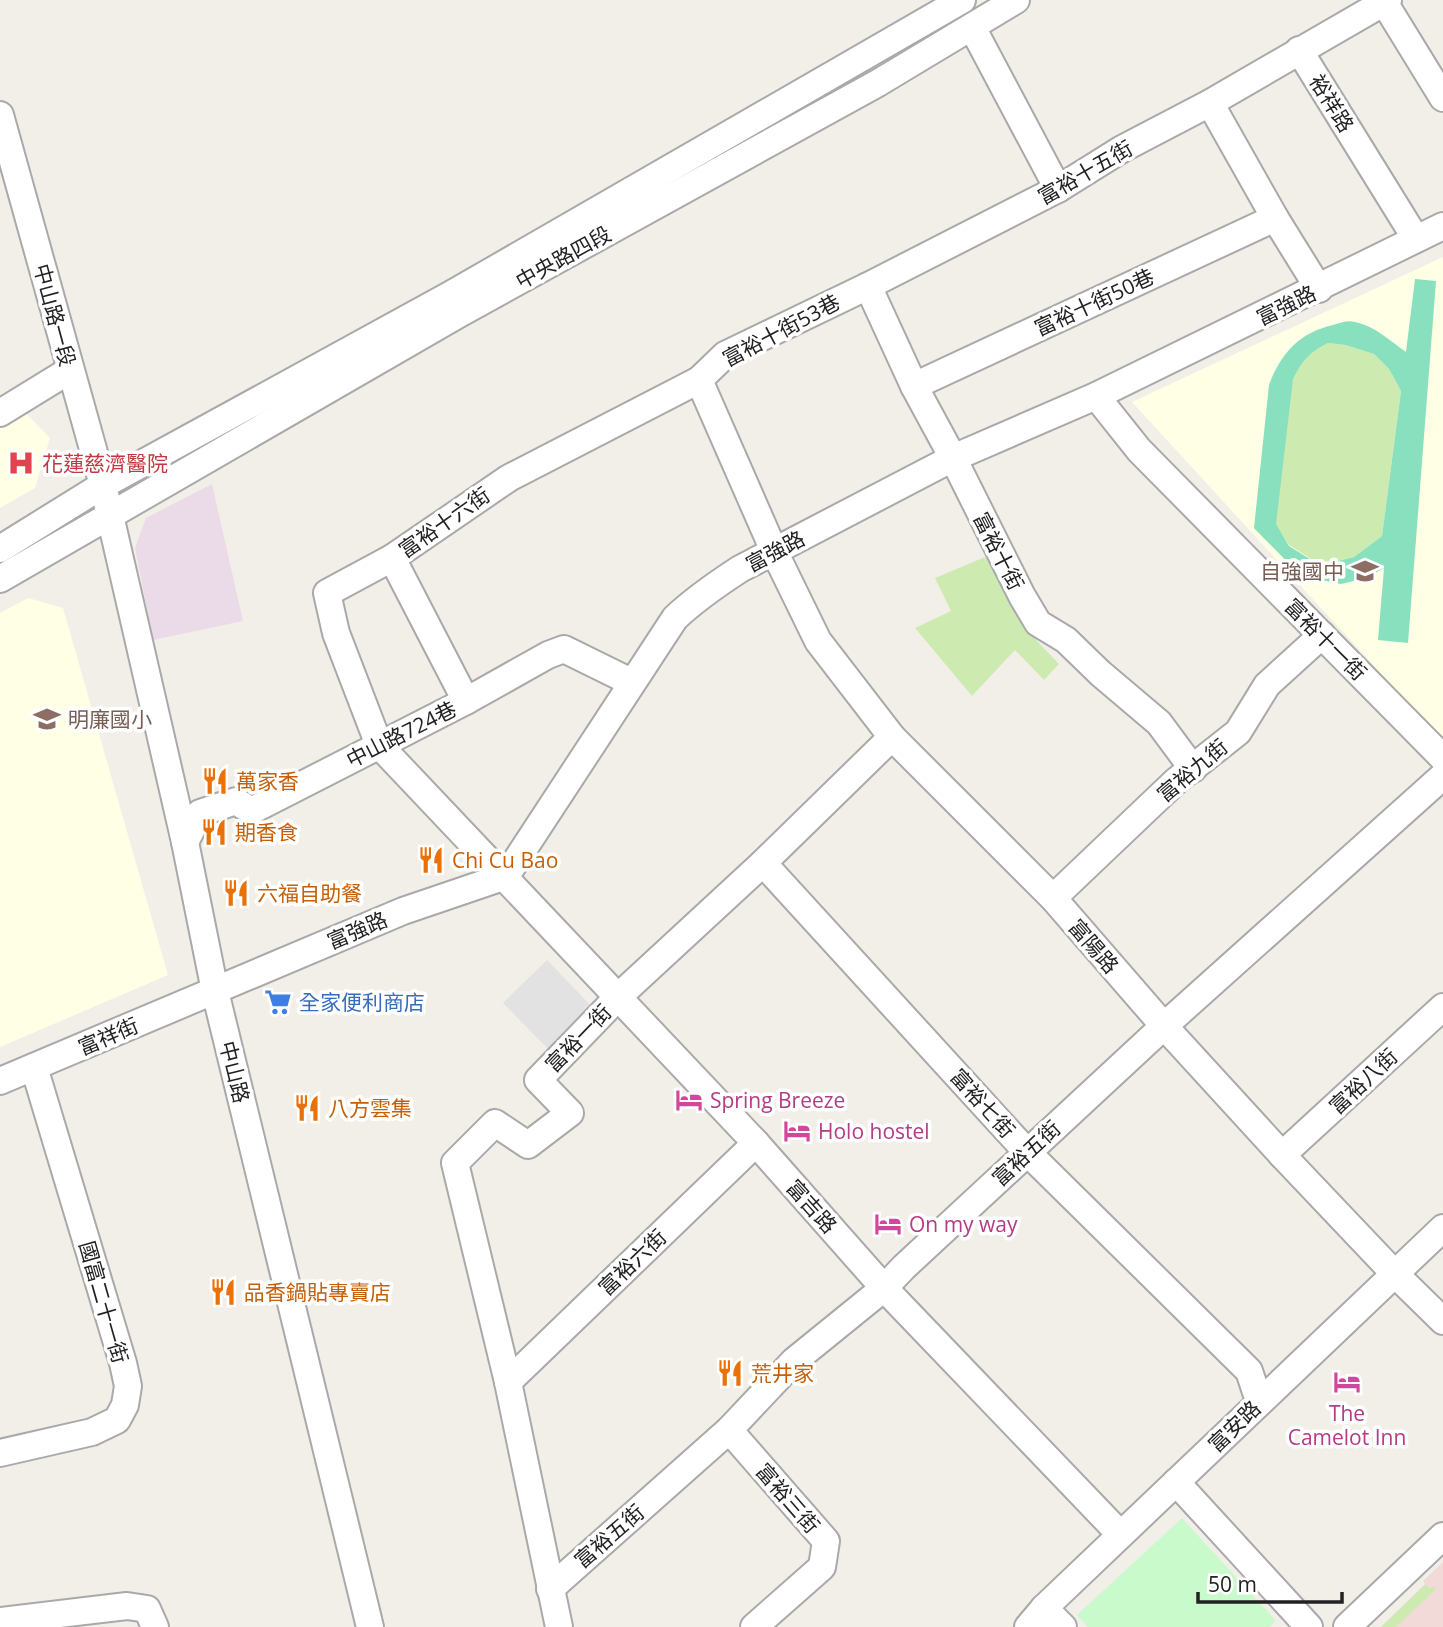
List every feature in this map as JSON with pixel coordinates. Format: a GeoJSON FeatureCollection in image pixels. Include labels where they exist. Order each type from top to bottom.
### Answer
{"type":"FeatureCollection","features":[{"type":"Feature","properties":{"kind":"street","name":"中央路四段"},"geometry":{"type":"LineString","coordinates":[[0,549],[103,485],[450,295],[962,0]]}},
{"type":"Feature","properties":{"kind":"street","name":"中央路四段"},"geometry":{"type":"LineString","coordinates":[[0,579],[459,314],[878,83],[1016,0]]}},
{"type":"Feature","properties":{"kind":"street","name":"裕祥路"},"geometry":{"type":"LineString","coordinates":[[1416,239],[1299,50],[1386,1],[1443,98]]}},
{"type":"Feature","properties":{"kind":"street"},"geometry":{"type":"LineString","coordinates":[[972,27],[1058,189]]}},
{"type":"Feature","properties":{"kind":"street","name":"富裕十五街"},"geometry":{"type":"LineString","coordinates":[[868,286],[1058,189],[1122,149],[1210,103],[1299,50]]}},
{"type":"Feature","properties":{"kind":"street"},"geometry":{"type":"LineString","coordinates":[[1210,103],[1319,289]]}},
{"type":"Feature","properties":{"kind":"street","name":"中山路一段"},"geometry":{"type":"LineString","coordinates":[[0,115],[109,515]]}},
{"type":"Feature","properties":{"kind":"street","name":"富裕十街50巷"},"geometry":{"type":"LineString","coordinates":[[914,387],[1275,218]]}},
{"type":"Feature","properties":{"kind":"street","name":"富強路"},"geometry":{"type":"LineString","coordinates":[[215,991],[403,911],[506,876],[675,618],[692,601],[740,569],[953,458],[1096,396],[1443,226]]}},
{"type":"Feature","properties":{"kind":"street","name":"富裕十街53巷"},"geometry":{"type":"LineString","coordinates":[[699,380],[725,355],[868,286]]}},
{"type":"Feature","properties":{"kind":"street","name":"富裕十街"},"geometry":{"type":"LineString","coordinates":[[868,286],[914,387],[1038,623],[1066,640],[1159,723],[1193,769]]}},
{"type":"Feature","properties":{"kind":"street"},"geometry":{"type":"LineString","coordinates":[[0,413],[70,370]]}},
{"type":"Feature","properties":{"kind":"street"},"geometry":{"type":"LineString","coordinates":[[699,380],[774,551]]}},
{"type":"Feature","properties":{"kind":"street","name":"富裕十六街"},"geometry":{"type":"LineString","coordinates":[[506,876],[379,745],[336,634],[327,593],[392,558],[509,478],[699,380]]}},
{"type":"Feature","properties":{"kind":"street","name":"富裕十一街"},"geometry":{"type":"LineString","coordinates":[[1096,396],[1139,450],[1443,758]]}},
{"type":"Feature","properties":{"kind":"street","name":"中山路"},"geometry":{"type":"LineString","coordinates":[[109,515],[185,842],[215,991],[370,1627]]}},
{"type":"Feature","properties":{"kind":"street","name":"富陽路"},"geometry":{"type":"LineString","coordinates":[[774,551],[818,640],[892,737],[1052,898],[1282,1155],[1443,1321]]}},
{"type":"Feature","properties":{"kind":"street"},"geometry":{"type":"LineString","coordinates":[[392,558],[466,701]]}},
{"type":"Feature","properties":{"kind":"street","name":"富裕九街"},"geometry":{"type":"LineString","coordinates":[[1052,898],[1177,781],[1238,732],[1267,685],[1322,635]]}},
{"type":"Feature","properties":{"kind":"street","name":"中山路724巷"},"geometry":{"type":"LineString","coordinates":[[185,842],[200,813],[236,801],[251,811],[564,649],[631,682]]}},
{"type":"Feature","properties":{"kind":"street","name":"富裕一街"},"geometry":{"type":"LineString","coordinates":[[559,1627],[508,1382],[454,1163],[495,1123],[528,1145],[570,1113],[538,1080],[619,996],[892,737]]}},
{"type":"Feature","properties":{"kind":"street","name":"富裕五街"},"geometry":{"type":"LineString","coordinates":[[550,1589],[729,1430],[794,1362],[884,1288],[1164,1026],[1443,776]]}},
{"type":"Feature","properties":{"kind":"street","name":"富裕七街"},"geometry":{"type":"LineString","coordinates":[[762,863],[1027,1152],[1249,1371],[1259,1401]]}},
{"type":"Feature","properties":{"kind":"street","name":"富吉路"},"geometry":{"type":"LineString","coordinates":[[506,876],[756,1143],[884,1288],[1121,1534]]}},
{"type":"Feature","properties":{"kind":"street","name":"富祥街"},"geometry":{"type":"LineString","coordinates":[[0,1081],[215,991]]}},
{"type":"Feature","properties":{"kind":"street","name":"富裕八街"},"geometry":{"type":"LineString","coordinates":[[1282,1155],[1443,1007]]}},
{"type":"Feature","properties":{"kind":"street","name":"國富二十一街"},"geometry":{"type":"LineString","coordinates":[[0,1453],[92,1432],[117,1420],[125,1405],[128,1386],[34,1067]]}},
{"type":"Feature","properties":{"kind":"street","name":"富裕六街"},"geometry":{"type":"LineString","coordinates":[[508,1382],[756,1143]]}},
{"type":"Feature","properties":{"kind":"street","name":"富安路"},"geometry":{"type":"LineString","coordinates":[[1036,1617],[1443,1228]]}},
{"type":"Feature","properties":{"kind":"street","name":"富裕三街"},"geometry":{"type":"LineString","coordinates":[[729,1430],[826,1541],[822,1567],[754,1627]]}},
{"type":"Feature","properties":{"kind":"street"},"geometry":{"type":"LineString","coordinates":[[1176,1482],[1309,1627]]}},
{"type":"Feature","properties":{"kind":"street"},"geometry":{"type":"LineString","coordinates":[[1347,1627],[1443,1536]]}},
{"type":"Feature","properties":{"kind":"street"},"geometry":{"type":"LineString","coordinates":[[0,1622],[127,1606],[147,1609],[155,1627]]}},
{"type":"Feature","properties":{"kind":"street"},"geometry":{"type":"LineString","coordinates":[[1036,1617],[1063,1627]]}},
{"type":"Feature","properties":{"kind":"shaded area","name":"自強國中"},"geometry":{"type":"Polygon","coordinates":[[[1443,257],[1443,741],[1132,402],[1443,257]]]}},
{"type":"Feature","properties":{"kind":"shaded area","name":"花蓮慈濟醫院"},"geometry":{"type":"Polygon","coordinates":[[[0,401],[20,407],[50,438],[35,488],[0,508],[0,401]]]}},
{"type":"Feature","properties":{"kind":"shaded area"},"geometry":{"type":"Polygon","coordinates":[[[212,484],[243,621],[153,640],[135,548],[146,518],[212,484]]]}},
{"type":"Feature","properties":{"kind":"shaded area","name":"明廉國小"},"geometry":{"type":"Polygon","coordinates":[[[28,598],[63,608],[168,975],[0,1047],[0,613],[28,598]]]}},
{"type":"Feature","properties":{"kind":"shaded area"},"geometry":{"type":"Polygon","coordinates":[[[547,960],[595,1010],[551,1052],[503,1003],[547,960]]]}},
{"type":"Feature","properties":{"kind":"shaded area"},"geometry":{"type":"Polygon","coordinates":[[[1443,1562],[1443,1627],[1381,1627],[1425,1584],[1423,1581],[1443,1562]]]}},
{"type":"Feature","properties":{"kind":"green space"},"geometry":{"type":"Polygon","coordinates":[[[1415,279],[1436,281],[1408,643],[1378,640],[1384,568],[1366,578],[1341,584],[1301,576],[1254,528],[1269,385],[1286,354],[1310,333],[1350,321],[1376,330],[1406,352],[1415,279]],[[1328,343],[1316,350],[1303,362],[1293,379],[1276,524],[1289,546],[1313,561],[1330,563],[1354,557],[1382,536],[1401,391],[1389,369],[1374,354],[1328,343]]]}},
{"type":"Feature","properties":{"kind":"green space"},"geometry":{"type":"Polygon","coordinates":[[[1328,343],[1374,354],[1389,369],[1401,391],[1382,536],[1354,557],[1330,563],[1314,561],[1289,545],[1275,524],[1292,379],[1307,358],[1328,343]]]}},
{"type":"Feature","properties":{"kind":"green space"},"geometry":{"type":"Polygon","coordinates":[[[985,557],[1036,640],[1059,664],[1044,680],[1015,650],[972,696],[915,628],[951,611],[935,578],[985,557]]]}},
{"type":"Feature","properties":{"kind":"green space"},"geometry":{"type":"Polygon","coordinates":[[[1182,1518],[1276,1621],[1269,1627],[1088,1627],[1077,1615],[1182,1518]]]}},
{"type":"Feature","properties":{"kind":"green space"},"geometry":{"type":"Polygon","coordinates":[[[1426,1584],[1430,1589],[1434,1586],[1436,1589],[1396,1627],[1381,1627],[1426,1584]]]}},
{"type":"Feature","properties":{"kind":"place","name":"花蓮慈濟醫院"},"geometry":{"type":"Point","coordinates":[21,463]}},
{"type":"Feature","properties":{"kind":"place","name":"自強國中"},"geometry":{"type":"Point","coordinates":[1365,571]}},
{"type":"Feature","properties":{"kind":"place","name":"明廉國小"},"geometry":{"type":"Point","coordinates":[47,719]}},
{"type":"Feature","properties":{"kind":"place","name":"萬家香"},"geometry":{"type":"Point","coordinates":[215,781]}},
{"type":"Feature","properties":{"kind":"place","name":"期香食"},"geometry":{"type":"Point","coordinates":[214,832]}},
{"type":"Feature","properties":{"kind":"place","name":"Chi Cu Bao"},"geometry":{"type":"Point","coordinates":[431,860]}},
{"type":"Feature","properties":{"kind":"place","name":"六福自助餐"},"geometry":{"type":"Point","coordinates":[236,893]}},
{"type":"Feature","properties":{"kind":"place","name":"全家便利商店"},"geometry":{"type":"Point","coordinates":[278,1002]}},
{"type":"Feature","properties":{"kind":"place","name":"Spring Breeze"},"geometry":{"type":"Point","coordinates":[689,1100]}},
{"type":"Feature","properties":{"kind":"place","name":"八方雲集"},"geometry":{"type":"Point","coordinates":[307,1108]}},
{"type":"Feature","properties":{"kind":"place","name":"Holo hostel"},"geometry":{"type":"Point","coordinates":[797,1131]}},
{"type":"Feature","properties":{"kind":"place","name":"On my way"},"geometry":{"type":"Point","coordinates":[888,1224]}},
{"type":"Feature","properties":{"kind":"place","name":"品香鍋貼專賣店"},"geometry":{"type":"Point","coordinates":[223,1292]}},
{"type":"Feature","properties":{"kind":"place","name":"荒井家"},"geometry":{"type":"Point","coordinates":[730,1373]}},
{"type":"Feature","properties":{"kind":"place","name":"The Camelot Inn"},"geometry":{"type":"Point","coordinates":[1347,1382]}}]}
